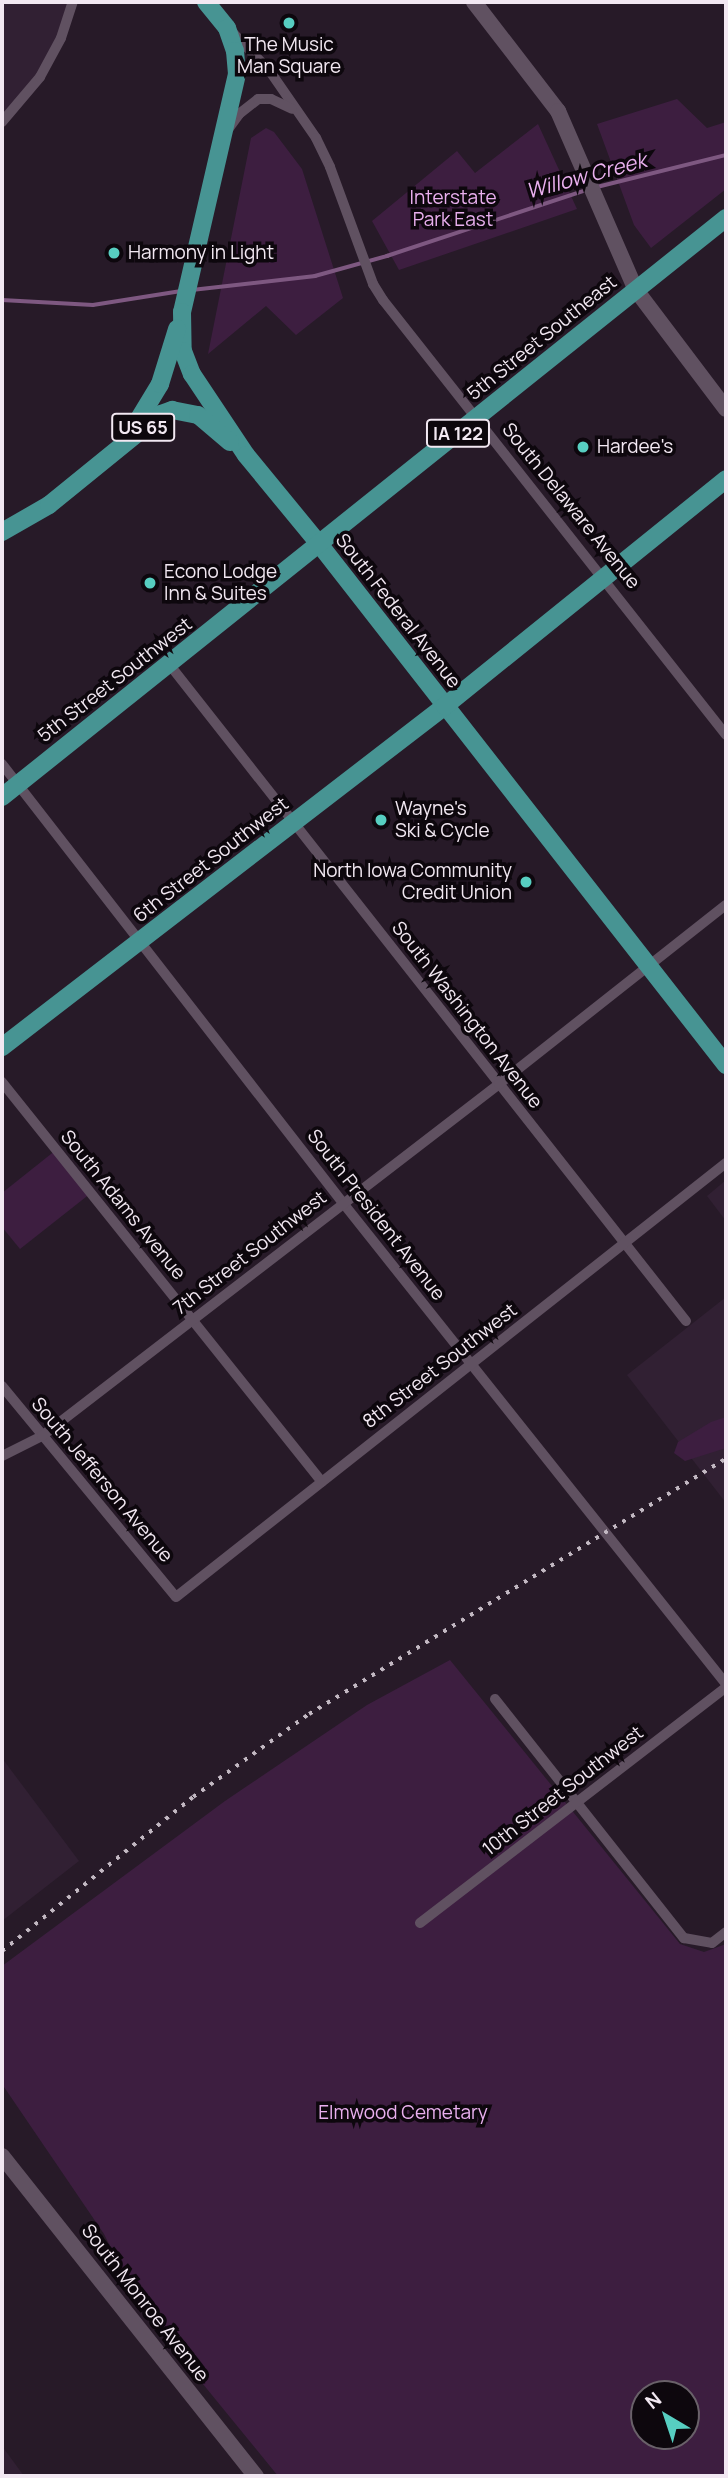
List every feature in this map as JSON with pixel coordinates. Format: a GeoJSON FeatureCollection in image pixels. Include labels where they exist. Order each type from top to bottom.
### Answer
{"type":"FeatureCollection","features":[{"type":"Feature","properties":{"kind":"main road","name":"South Delaware Avenue"},"geometry":{"type":"LineString","coordinates":[[206,2],[227,27],[235,51],[237,74],[224,134]]}},
{"type":"Feature","properties":{"kind":"main road"},"geometry":{"type":"LineString","coordinates":[[474,2],[558,111],[636,290],[726,409]]}},
{"type":"Feature","properties":{"kind":"main road","name":"South Federal Avenue"},"geometry":{"type":"LineString","coordinates":[[224,134],[182,312],[183,351],[192,374],[246,455],[320,545],[726,1065]]}},
{"type":"Feature","properties":{"kind":"main road","name":"5th Street Southeast"},"geometry":{"type":"LineString","coordinates":[[320,545],[726,218]]}},
{"type":"Feature","properties":{"kind":"main road"},"geometry":{"type":"LineString","coordinates":[[121,446],[160,384],[182,312]]}},
{"type":"Feature","properties":{"kind":"main road","name":"US 65"},"geometry":{"type":"LineString","coordinates":[[2,532],[48,505],[152,419],[172,410],[198,415],[246,455]]}},
{"type":"Feature","properties":{"kind":"main road","name":"6th Street Southwest"},"geometry":{"type":"LineString","coordinates":[[2,1047],[445,706],[726,480]]}},
{"type":"Feature","properties":{"kind":"main road","name":"5th Street Southwest"},"geometry":{"type":"LineString","coordinates":[[2,797],[320,545]]}},
{"type":"Feature","properties":{"kind":"main road","name":"South Monroe Avenue"},"geometry":{"type":"LineString","coordinates":[[2,2156],[256,2476]]}},
{"type":"Feature","properties":{"kind":"street"},"geometry":{"type":"LineString","coordinates":[[2,122],[40,77],[61,38],[74,2]]}},
{"type":"Feature","properties":{"kind":"street","name":"South Delaware Avenue"},"geometry":{"type":"LineString","coordinates":[[227,27],[269,70],[316,138],[330,167],[373,284],[475,419],[726,734]]}},
{"type":"Feature","properties":{"kind":"street"},"geometry":{"type":"LineString","coordinates":[[224,134],[239,114],[258,99],[283,103],[297,113]]}},
{"type":"Feature","properties":{"kind":"street"},"geometry":{"type":"LineString","coordinates":[[2,542],[48,505]]}},
{"type":"Feature","properties":{"kind":"street","name":"South Washington Avenue"},"geometry":{"type":"LineString","coordinates":[[169,664],[686,1321]]}},
{"type":"Feature","properties":{"kind":"street","name":"South President Avenue"},"geometry":{"type":"LineString","coordinates":[[2,764],[343,1203],[726,1686]]}},
{"type":"Feature","properties":{"kind":"street","name":"7th Street Southwest"},"geometry":{"type":"LineString","coordinates":[[2,1456],[42,1436],[499,1084],[726,905]]}},
{"type":"Feature","properties":{"kind":"street","name":"South Adams Avenue"},"geometry":{"type":"LineString","coordinates":[[2,1082],[322,1482]]}},
{"type":"Feature","properties":{"kind":"street","name":"8th Street Southwest"},"geometry":{"type":"LineString","coordinates":[[176,1597],[726,1163]]}},
{"type":"Feature","properties":{"kind":"street","name":"South Jefferson Avenue"},"geometry":{"type":"LineString","coordinates":[[2,1386],[176,1597]]}},
{"type":"Feature","properties":{"kind":"street","name":"10th Street Southwest"},"geometry":{"type":"LineString","coordinates":[[420,1923],[726,1686]]}},
{"type":"Feature","properties":{"kind":"street"},"geometry":{"type":"LineString","coordinates":[[495,1699],[684,1938],[712,1943],[726,1932]]}},
{"type":"Feature","properties":{"kind":"shaded area"},"geometry":{"type":"Polygon","coordinates":[[[2,2],[73,2],[40,77],[2,122],[2,2]]]}},
{"type":"Feature","properties":{"kind":"shaded area"},"geometry":{"type":"Polygon","coordinates":[[[726,1180],[726,1221],[707,1196],[726,1180]]]}},
{"type":"Feature","properties":{"kind":"shaded area"},"geometry":{"type":"Polygon","coordinates":[[[726,1297],[726,1503],[627,1375],[726,1297]]]}},
{"type":"Feature","properties":{"kind":"shaded area"},"geometry":{"type":"Polygon","coordinates":[[[2,1758],[79,1861],[2,1921],[2,1758]]]}},
{"type":"Feature","properties":{"kind":"shaded area"},"geometry":{"type":"Polygon","coordinates":[[[2,2446],[24,2476],[2,2476],[2,2446]]]}},
{"type":"Feature","properties":{"kind":"green space"},"geometry":{"type":"Polygon","coordinates":[[[677,99],[707,128],[726,122],[726,189],[651,248],[634,225],[597,124],[677,99]]]}},
{"type":"Feature","properties":{"kind":"green space","name":"Interstate Park East"},"geometry":{"type":"Polygon","coordinates":[[[538,124],[577,209],[399,270],[372,221],[457,151],[475,173],[538,124]]]}},
{"type":"Feature","properties":{"kind":"green space"},"geometry":{"type":"Polygon","coordinates":[[[266,128],[274,132],[302,169],[343,298],[296,335],[266,306],[208,354],[251,138],[266,128]]]}},
{"type":"Feature","properties":{"kind":"green space"},"geometry":{"type":"Polygon","coordinates":[[[56,1150],[91,1193],[20,1249],[2,1227],[2,1193],[56,1150]]]}},
{"type":"Feature","properties":{"kind":"green space"},"geometry":{"type":"Polygon","coordinates":[[[726,1417],[726,1448],[685,1461],[674,1453],[678,1442],[711,1422],[726,1417]]]}},
{"type":"Feature","properties":{"kind":"green space","name":"Elmwood Cemetary"},"geometry":{"type":"Polygon","coordinates":[[[450,1660],[680,1944],[704,1952],[726,1944],[726,2476],[278,2476],[140,2307],[104,2234],[2,2084],[2,1966],[225,1801],[367,1705],[450,1660]]]}},
{"type":"Feature","properties":{"kind":"waterway","name":"Willow Creek"},"geometry":{"type":"LineString","coordinates":[[597,187],[726,155]]}},
{"type":"Feature","properties":{"kind":"waterway","name":"Willow Creek"},"geometry":{"type":"LineString","coordinates":[[192,290],[315,276],[387,256],[586,190]]}},
{"type":"Feature","properties":{"kind":"waterway","name":"Willow Creek"},"geometry":{"type":"LineString","coordinates":[[2,300],[93,305],[181,291]]}},
{"type":"Feature","properties":{"kind":"railway"},"geometry":{"type":"LineString","coordinates":[[2,1951],[193,1797],[309,1714],[726,1458]]}},
{"type":"Feature","properties":{"kind":"place","name":"The Music Man Square"},"geometry":{"type":"Point","coordinates":[289,23]}},
{"type":"Feature","properties":{"kind":"place","name":"Harmony in Light"},"geometry":{"type":"Point","coordinates":[114,253]}},
{"type":"Feature","properties":{"kind":"place","name":"Hardee's"},"geometry":{"type":"Point","coordinates":[583,447]}},
{"type":"Feature","properties":{"kind":"place","name":"Econo Lodge Inn & Suites"},"geometry":{"type":"Point","coordinates":[150,583]}},
{"type":"Feature","properties":{"kind":"place","name":"Wayne's Ski & Cycle"},"geometry":{"type":"Point","coordinates":[381,820]}},
{"type":"Feature","properties":{"kind":"place","name":"North Iowa Community Credit Union"},"geometry":{"type":"Point","coordinates":[526,882]}}]}
